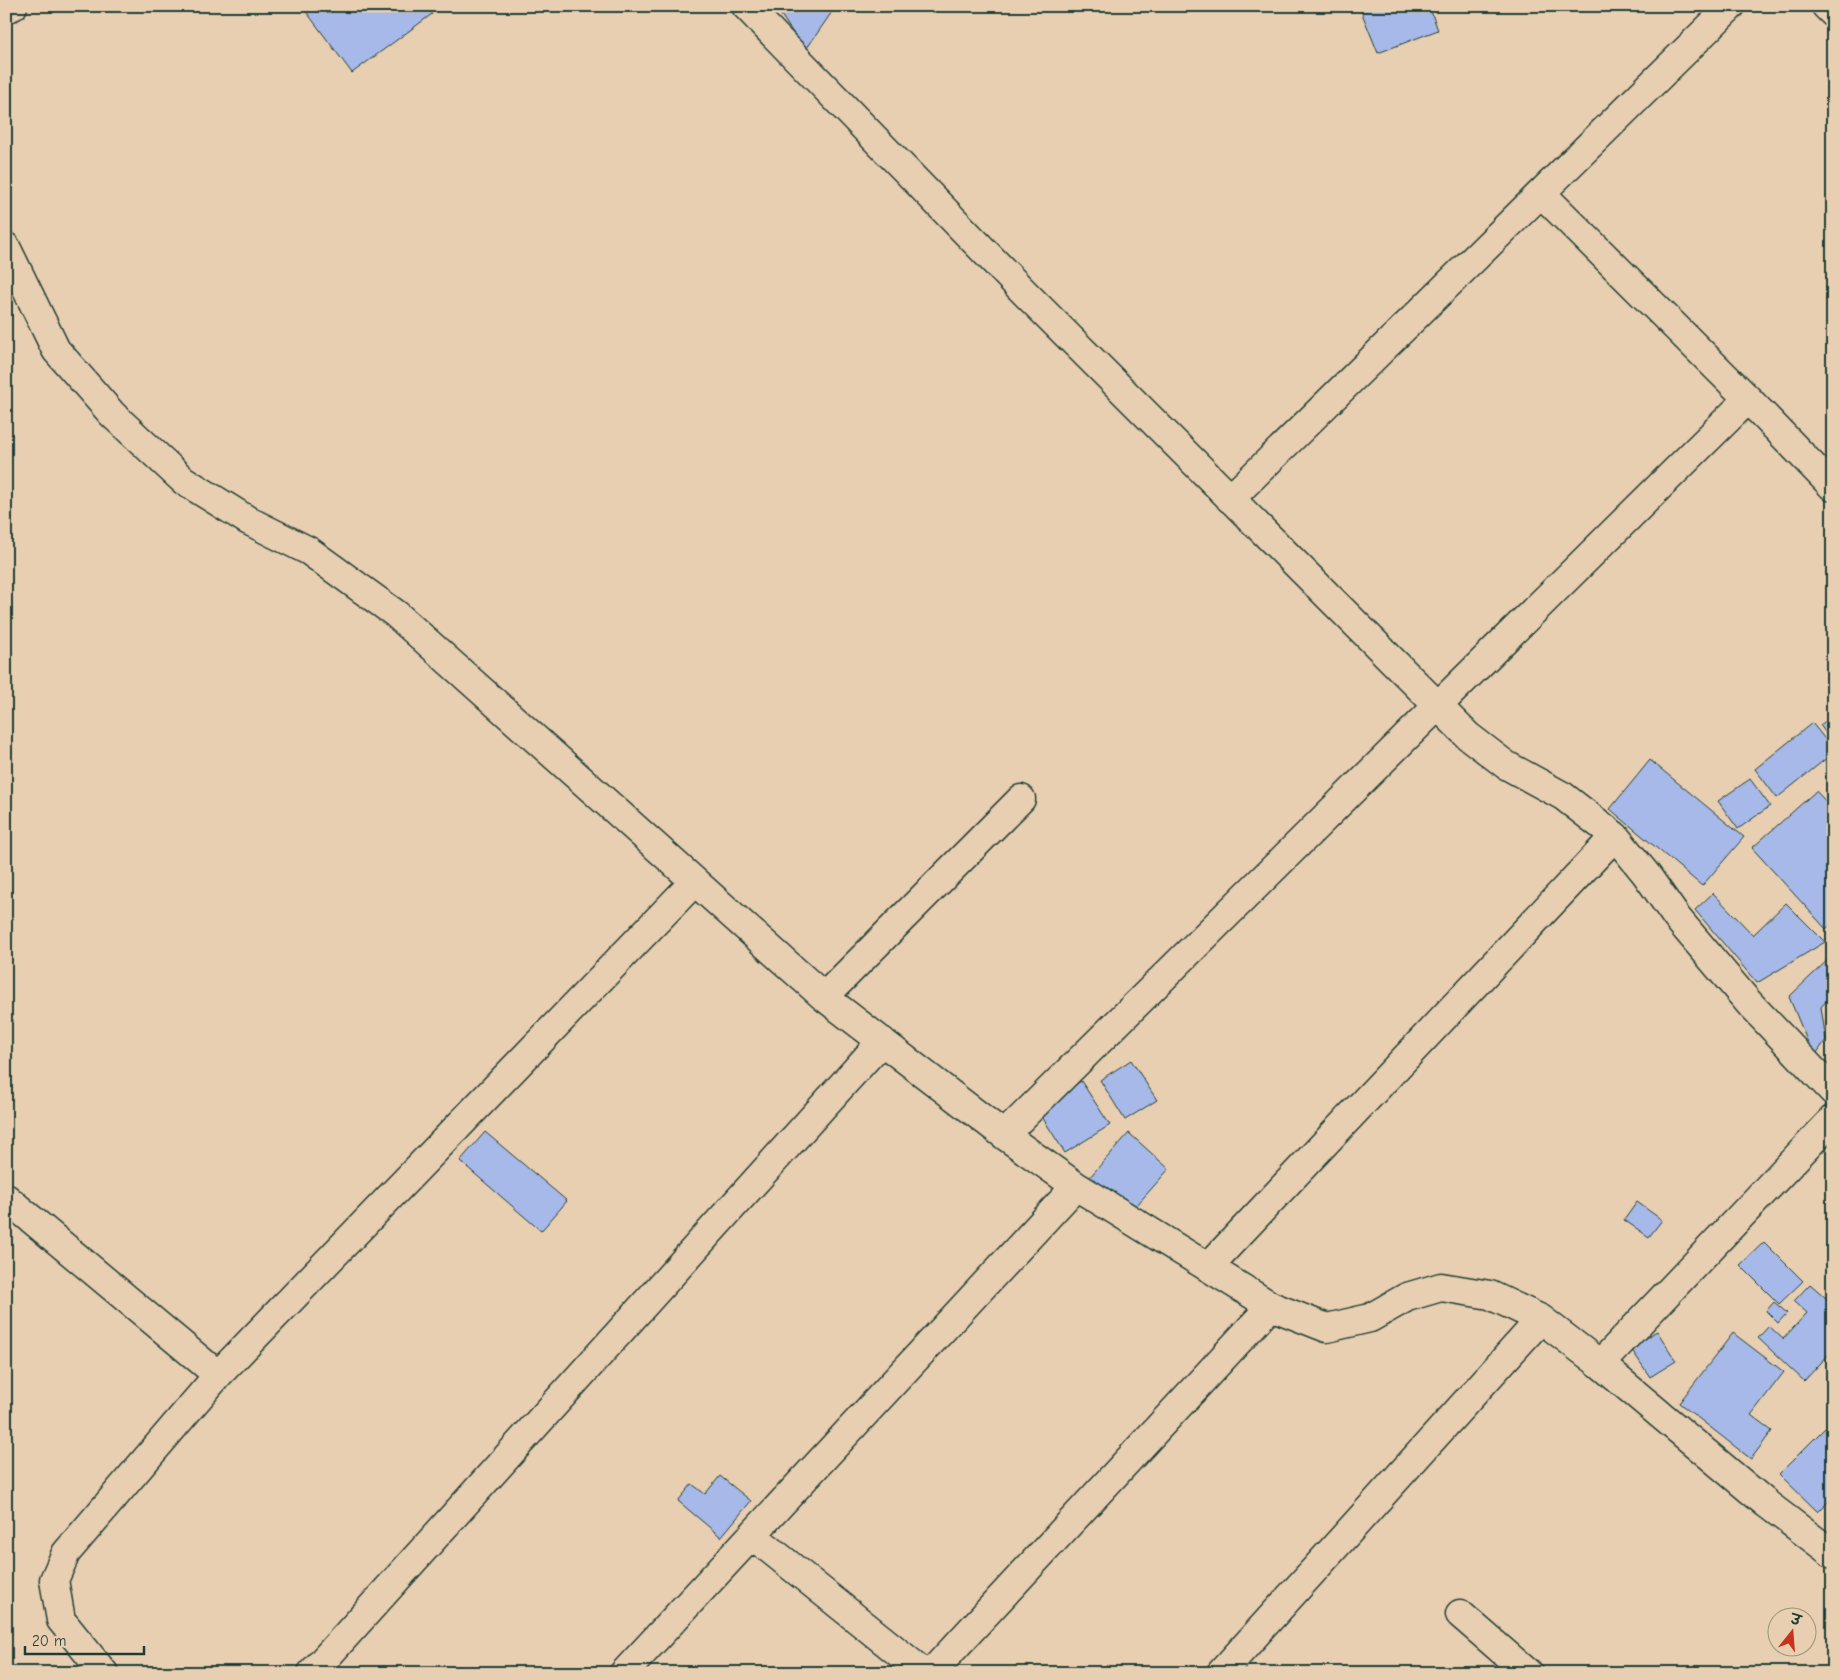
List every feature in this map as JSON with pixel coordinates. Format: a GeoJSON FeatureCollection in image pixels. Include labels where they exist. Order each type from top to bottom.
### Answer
{"type":"FeatureCollection","features":[{"type":"Feature","properties":{"kind":"main road"},"geometry":{"type":"LineString","coordinates":[[6,9],[13,6]]}},
{"type":"Feature","properties":{"kind":"main road"},"geometry":{"type":"LineString","coordinates":[[746,6],[1023,292],[1468,736],[1506,765],[1563,796],[1615,836],[1646,874],[1677,918],[1749,1003],[1833,1091]]}},
{"type":"Feature","properties":{"kind":"main road"},"geometry":{"type":"LineString","coordinates":[[1230,499],[1730,6]]}},
{"type":"Feature","properties":{"kind":"main road"},"geometry":{"type":"LineString","coordinates":[[1826,6],[1833,13]]}},
{"type":"Feature","properties":{"kind":"main road"},"geometry":{"type":"LineString","coordinates":[[1541,193],[1748,399],[1833,487]]}},
{"type":"Feature","properties":{"kind":"main road"},"geometry":{"type":"LineString","coordinates":[[6,247],[56,350],[112,414],[183,480],[249,521],[309,551],[396,614],[824,997],[1004,1135],[1076,1186],[1271,1306],[1327,1328],[1370,1318],[1407,1297],[1441,1287],[1490,1295],[1541,1319],[1600,1364],[1767,1504],[1833,1554]]}},
{"type":"Feature","properties":{"kind":"main road"},"geometry":{"type":"LineString","coordinates":[[1004,1135],[1436,705],[1748,399]]}},
{"type":"Feature","properties":{"kind":"main road"},"geometry":{"type":"LineString","coordinates":[[824,997],[1021,799]]}},
{"type":"Feature","properties":{"kind":"main road"},"geometry":{"type":"LineString","coordinates":[[1208,1267],[1615,836]]}},
{"type":"Feature","properties":{"kind":"main road"},"geometry":{"type":"LineString","coordinates":[[104,1673],[61,1620],[54,1580],[66,1553],[218,1376],[694,882]]}},
{"type":"Feature","properties":{"kind":"main road"},"geometry":{"type":"LineString","coordinates":[[312,1673],[882,1041]]}},
{"type":"Feature","properties":{"kind":"main road"},"geometry":{"type":"LineString","coordinates":[[1600,1364],[1833,1119]]}},
{"type":"Feature","properties":{"kind":"main road"},"geometry":{"type":"LineString","coordinates":[[624,1673],[1076,1186]]}},
{"type":"Feature","properties":{"kind":"main road"},"geometry":{"type":"LineString","coordinates":[[6,1198],[218,1376]]}},
{"type":"Feature","properties":{"kind":"main road"},"geometry":{"type":"LineString","coordinates":[[932,1673],[1271,1306]]}},
{"type":"Feature","properties":{"kind":"main road"},"geometry":{"type":"LineString","coordinates":[[1221,1673],[1541,1319]]}},
{"type":"Feature","properties":{"kind":"main road"},"geometry":{"type":"LineString","coordinates":[[752,1534],[924,1673]]}},
{"type":"Feature","properties":{"kind":"main road"},"geometry":{"type":"LineString","coordinates":[[1460,1614],[1528,1673]]}},
{"type":"Feature","properties":{"kind":"building"},"geometry":{"type":"Polygon","coordinates":[[[302,6],[426,6],[432,14],[352,73],[302,6]]]}},
{"type":"Feature","properties":{"kind":"building"},"geometry":{"type":"Polygon","coordinates":[[[775,6],[836,6],[805,51],[775,6]]]}},
{"type":"Feature","properties":{"kind":"building"},"geometry":{"type":"Polygon","coordinates":[[[1359,6],[1429,6],[1438,30],[1378,53],[1359,6]]]}},
{"type":"Feature","properties":{"kind":"building"},"geometry":{"type":"Polygon","coordinates":[[[1833,716],[1833,743],[1820,725],[1833,716]]]}},
{"type":"Feature","properties":{"kind":"building"},"geometry":{"type":"Polygon","coordinates":[[[1812,723],[1833,749],[1833,753],[1777,798],[1755,769],[1812,723]]]}},
{"type":"Feature","properties":{"kind":"building"},"geometry":{"type":"Polygon","coordinates":[[[1650,760],[1744,837],[1702,886],[1610,809],[1650,760]]]}},
{"type":"Feature","properties":{"kind":"building"},"geometry":{"type":"Polygon","coordinates":[[[1750,779],[1770,806],[1738,829],[1718,801],[1750,779]]]}},
{"type":"Feature","properties":{"kind":"building"},"geometry":{"type":"Polygon","coordinates":[[[1816,791],[1833,809],[1833,922],[1826,929],[1752,848],[1816,791]]]}},
{"type":"Feature","properties":{"kind":"building"},"geometry":{"type":"Polygon","coordinates":[[[1713,893],[1753,935],[1786,903],[1825,942],[1757,983],[1695,910],[1713,893]]]}},
{"type":"Feature","properties":{"kind":"building"},"geometry":{"type":"Polygon","coordinates":[[[1833,955],[1833,993],[1821,1007],[1826,1040],[1814,1057],[1789,997],[1833,955]]]}},
{"type":"Feature","properties":{"kind":"building"},"geometry":{"type":"Polygon","coordinates":[[[1131,1060],[1157,1100],[1125,1120],[1100,1080],[1131,1060]]]}},
{"type":"Feature","properties":{"kind":"building"},"geometry":{"type":"Polygon","coordinates":[[[1081,1081],[1110,1125],[1065,1153],[1037,1109],[1081,1081]]]}},
{"type":"Feature","properties":{"kind":"building"},"geometry":{"type":"Polygon","coordinates":[[[485,1132],[567,1201],[541,1231],[460,1161],[485,1132]]]}},
{"type":"Feature","properties":{"kind":"building"},"geometry":{"type":"Polygon","coordinates":[[[1129,1133],[1169,1169],[1128,1215],[1088,1179],[1129,1133]]]}},
{"type":"Feature","properties":{"kind":"building"},"geometry":{"type":"Polygon","coordinates":[[[1637,1202],[1662,1220],[1649,1237],[1624,1220],[1637,1202]]]}},
{"type":"Feature","properties":{"kind":"building"},"geometry":{"type":"Polygon","coordinates":[[[1764,1242],[1803,1281],[1779,1304],[1740,1265],[1764,1242]]]}},
{"type":"Feature","properties":{"kind":"building"},"geometry":{"type":"Polygon","coordinates":[[[1810,1284],[1833,1304],[1833,1350],[1804,1381],[1758,1338],[1769,1326],[1783,1339],[1807,1313],[1794,1301],[1810,1284]]]}},
{"type":"Feature","properties":{"kind":"building"},"geometry":{"type":"Polygon","coordinates":[[[1774,1302],[1787,1313],[1778,1323],[1766,1311],[1774,1302]]]}},
{"type":"Feature","properties":{"kind":"building"},"geometry":{"type":"Polygon","coordinates":[[[1657,1331],[1676,1361],[1650,1377],[1630,1347],[1657,1331]]]}},
{"type":"Feature","properties":{"kind":"building"},"geometry":{"type":"Polygon","coordinates":[[[1733,1333],[1784,1372],[1751,1415],[1772,1431],[1751,1459],[1679,1403],[1733,1333]]]}},
{"type":"Feature","properties":{"kind":"building"},"geometry":{"type":"Polygon","coordinates":[[[1833,1420],[1833,1497],[1818,1512],[1779,1474],[1833,1420]]]}},
{"type":"Feature","properties":{"kind":"building"},"geometry":{"type":"Polygon","coordinates":[[[720,1476],[751,1501],[721,1537],[678,1501],[692,1484],[705,1494],[720,1476]]]}}]}
